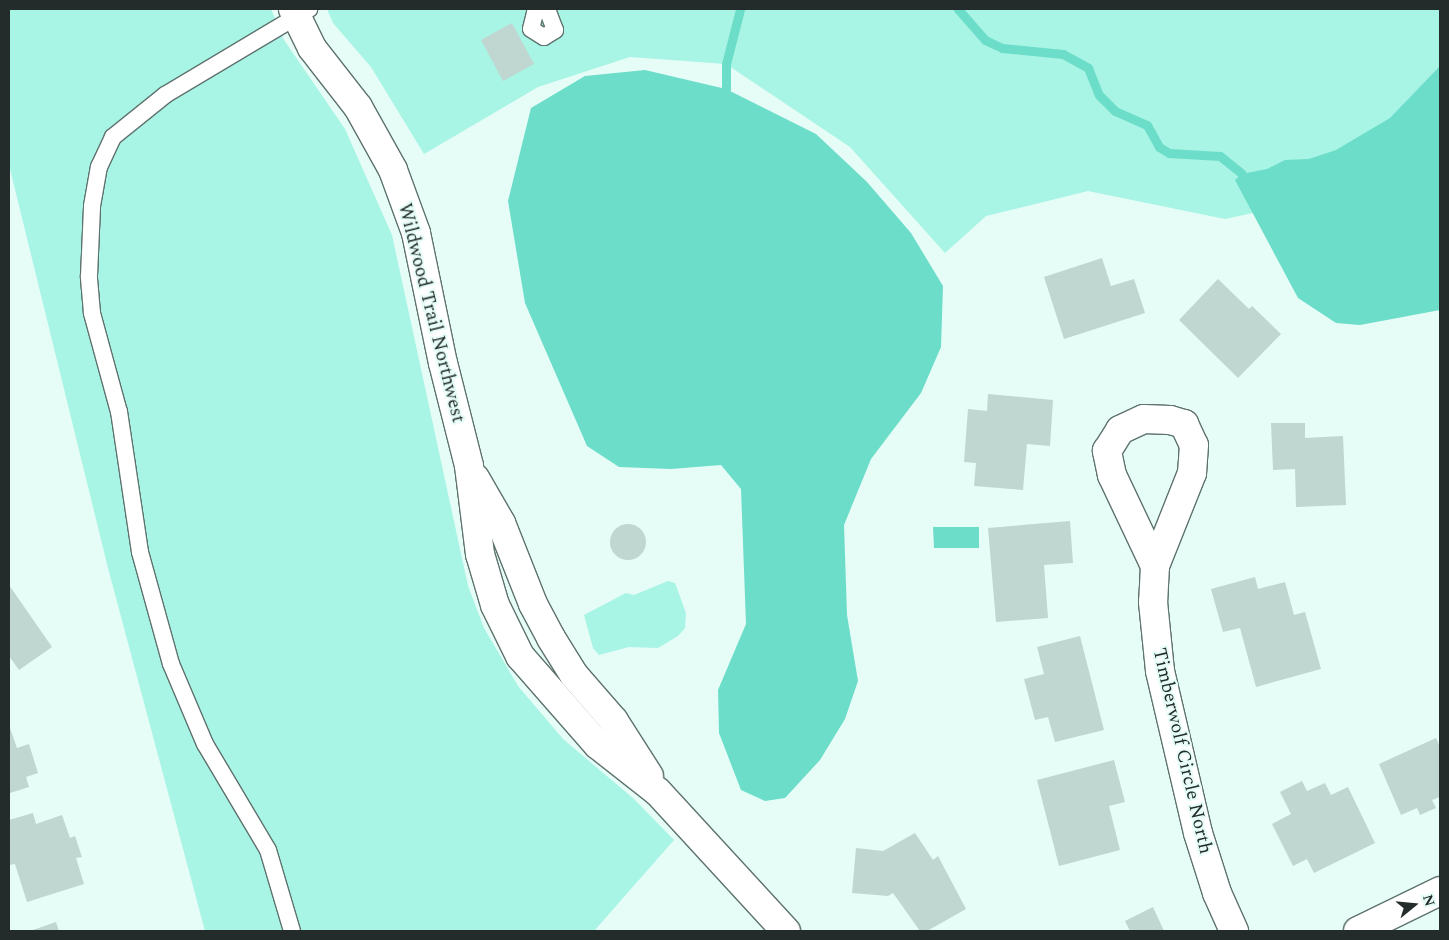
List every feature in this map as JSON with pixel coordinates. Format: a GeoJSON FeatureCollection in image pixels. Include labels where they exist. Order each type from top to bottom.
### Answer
{"type":"FeatureCollection","features":[{"type":"Feature","properties":{"kind":"street","name":"Wildwood Trail Northwest"},"geometry":{"type":"LineString","coordinates":[[300,11],[312,48],[358,107],[393,170],[416,233],[442,364],[469,466],[480,554],[495,606],[520,656],[598,745],[658,792],[786,931]]}},
{"type":"Feature","properties":{"kind":"street"},"geometry":{"type":"LineString","coordinates":[[1144,419],[1170,420],[1184,424],[1194,445],[1192,473],[1155,566],[1112,475],[1107,451],[1120,430],[1144,419]]}},
{"type":"Feature","properties":{"kind":"street","name":"Wildwood Trail Northwest"},"geometry":{"type":"LineString","coordinates":[[469,466],[500,524],[533,604],[551,638],[574,675],[614,721],[658,792]]}},
{"type":"Feature","properties":{"kind":"street","name":"Timberwolf Circle North"},"geometry":{"type":"LineString","coordinates":[[1155,566],[1154,602],[1160,670],[1198,833],[1217,893],[1234,931]]}},
{"type":"Feature","properties":{"kind":"street"},"geometry":{"type":"LineString","coordinates":[[1358,931],[1440,891]]}},
{"type":"Feature","properties":{"kind":"lane"},"geometry":{"type":"LineString","coordinates":[[292,931],[268,850],[205,744],[171,664],[140,552],[119,412],[92,313],[89,276],[92,206],[99,167],[114,137],[165,95],[300,11]]}},
{"type":"Feature","properties":{"kind":"shaded area"},"geometry":{"type":"Polygon","coordinates":[[[9,9],[271,9],[284,40],[345,129],[392,235],[468,586],[484,628],[518,686],[563,739],[634,799],[674,840],[594,931],[205,931],[108,568],[9,165],[9,9]]]}},
{"type":"Feature","properties":{"kind":"shaded area"},"geometry":{"type":"Polygon","coordinates":[[[327,9],[1440,9],[1440,172],[1225,219],[1088,191],[986,216],[945,253],[850,147],[726,64],[630,57],[538,87],[424,154],[371,67],[333,23],[327,9]]]}},
{"type":"Feature","properties":{"kind":"shaded area"},"geometry":{"type":"Polygon","coordinates":[[[1440,66],[1440,310],[1360,325],[1336,323],[1298,298],[1235,180],[1242,174],[1267,169],[1285,160],[1309,159],[1336,150],[1390,118],[1440,66]]]}},
{"type":"Feature","properties":{"kind":"shaded area"},"geometry":{"type":"Polygon","coordinates":[[[645,70],[726,89],[816,134],[867,182],[911,233],[943,286],[941,347],[921,393],[871,459],[844,525],[847,615],[858,681],[845,719],[820,760],[785,798],[765,801],[741,790],[719,733],[718,690],[746,624],[741,489],[721,465],[671,469],[619,467],[587,446],[525,303],[508,201],[531,108],[585,76],[645,70]]]}},
{"type":"Feature","properties":{"kind":"shaded area"},"geometry":{"type":"Polygon","coordinates":[[[933,527],[979,527],[979,548],[934,548],[933,527]]]}},
{"type":"Feature","properties":{"kind":"shaded area"},"geometry":{"type":"Polygon","coordinates":[[[668,581],[675,583],[686,613],[685,628],[678,636],[658,648],[629,647],[599,655],[593,648],[584,615],[626,593],[634,595],[668,581]]]}},
{"type":"Feature","properties":{"kind":"building"},"geometry":{"type":"Polygon","coordinates":[[[512,23],[534,64],[503,81],[481,40],[512,23]]]}},
{"type":"Feature","properties":{"kind":"building"},"geometry":{"type":"Polygon","coordinates":[[[1102,258],[1111,286],[1134,279],[1145,313],[1064,339],[1044,277],[1102,258]]]}},
{"type":"Feature","properties":{"kind":"building"},"geometry":{"type":"Polygon","coordinates":[[[1218,279],[1249,309],[1252,306],[1281,334],[1238,378],[1179,320],[1218,279]]]}},
{"type":"Feature","properties":{"kind":"building"},"geometry":{"type":"Polygon","coordinates":[[[988,394],[1053,400],[1050,446],[1027,444],[1023,490],[974,486],[976,463],[964,462],[968,409],[987,411],[988,394]]]}},
{"type":"Feature","properties":{"kind":"building"},"geometry":{"type":"Polygon","coordinates":[[[1271,423],[1305,423],[1305,438],[1343,436],[1346,505],[1296,507],[1295,469],[1273,470],[1271,423]]]}},
{"type":"Feature","properties":{"kind":"building"},"geometry":{"type":"Polygon","coordinates":[[[1070,521],[1073,563],[1044,565],[1048,618],[996,622],[988,528],[1070,521]]]}},
{"type":"Feature","properties":{"kind":"building"},"geometry":{"type":"Polygon","coordinates":[[[628,524],[641,529],[646,542],[641,555],[628,560],[615,555],[610,542],[615,529],[628,524]]]}},
{"type":"Feature","properties":{"kind":"building"},"geometry":{"type":"Polygon","coordinates":[[[1255,577],[1258,589],[1285,582],[1294,615],[1305,612],[1321,669],[1256,687],[1240,628],[1223,632],[1211,589],[1255,577]]]}},
{"type":"Feature","properties":{"kind":"building"},"geometry":{"type":"Polygon","coordinates":[[[9,585],[52,647],[19,670],[9,656],[9,585]]]}},
{"type":"Feature","properties":{"kind":"building"},"geometry":{"type":"Polygon","coordinates":[[[1080,636],[1104,730],[1055,742],[1048,717],[1035,720],[1024,679],[1044,674],[1037,647],[1080,636]]]}},
{"type":"Feature","properties":{"kind":"building"},"geometry":{"type":"Polygon","coordinates":[[[9,725],[17,748],[29,744],[38,773],[26,777],[29,787],[10,793],[9,725]]]}},
{"type":"Feature","properties":{"kind":"building"},"geometry":{"type":"Polygon","coordinates":[[[1436,738],[1440,747],[1440,797],[1432,800],[1436,808],[1420,815],[1417,808],[1401,815],[1379,764],[1436,738]]]}},
{"type":"Feature","properties":{"kind":"building"},"geometry":{"type":"Polygon","coordinates":[[[1114,760],[1125,802],[1109,806],[1120,850],[1059,866],[1037,780],[1114,760]]]}},
{"type":"Feature","properties":{"kind":"building"},"geometry":{"type":"Polygon","coordinates":[[[1302,781],[1307,791],[1325,783],[1331,795],[1348,787],[1375,843],[1314,873],[1307,859],[1293,866],[1272,824],[1291,814],[1280,792],[1302,781]]]}},
{"type":"Feature","properties":{"kind":"building"},"geometry":{"type":"Polygon","coordinates":[[[33,813],[36,824],[62,815],[70,838],[75,836],[82,857],[76,858],[84,884],[27,902],[15,864],[9,865],[9,820],[33,813]]]}},
{"type":"Feature","properties":{"kind":"building"},"geometry":{"type":"Polygon","coordinates":[[[915,833],[933,860],[938,856],[966,909],[927,931],[920,931],[893,893],[888,896],[852,893],[856,848],[883,851],[915,833]]]}},
{"type":"Feature","properties":{"kind":"building"},"geometry":{"type":"Polygon","coordinates":[[[1153,907],[1164,931],[1130,931],[1125,921],[1153,907]]]}},
{"type":"Feature","properties":{"kind":"building"},"geometry":{"type":"Polygon","coordinates":[[[56,922],[59,931],[30,931],[56,922]]]}},
{"type":"Feature","properties":{"kind":"waterway"},"geometry":{"type":"LineString","coordinates":[[726,89],[726,64],[740,9]]}},
{"type":"Feature","properties":{"kind":"waterway"},"geometry":{"type":"LineString","coordinates":[[958,9],[985,40],[1002,48],[1063,54],[1088,68],[1099,95],[1115,111],[1147,125],[1159,147],[1169,153],[1220,156],[1242,174]]}}]}
